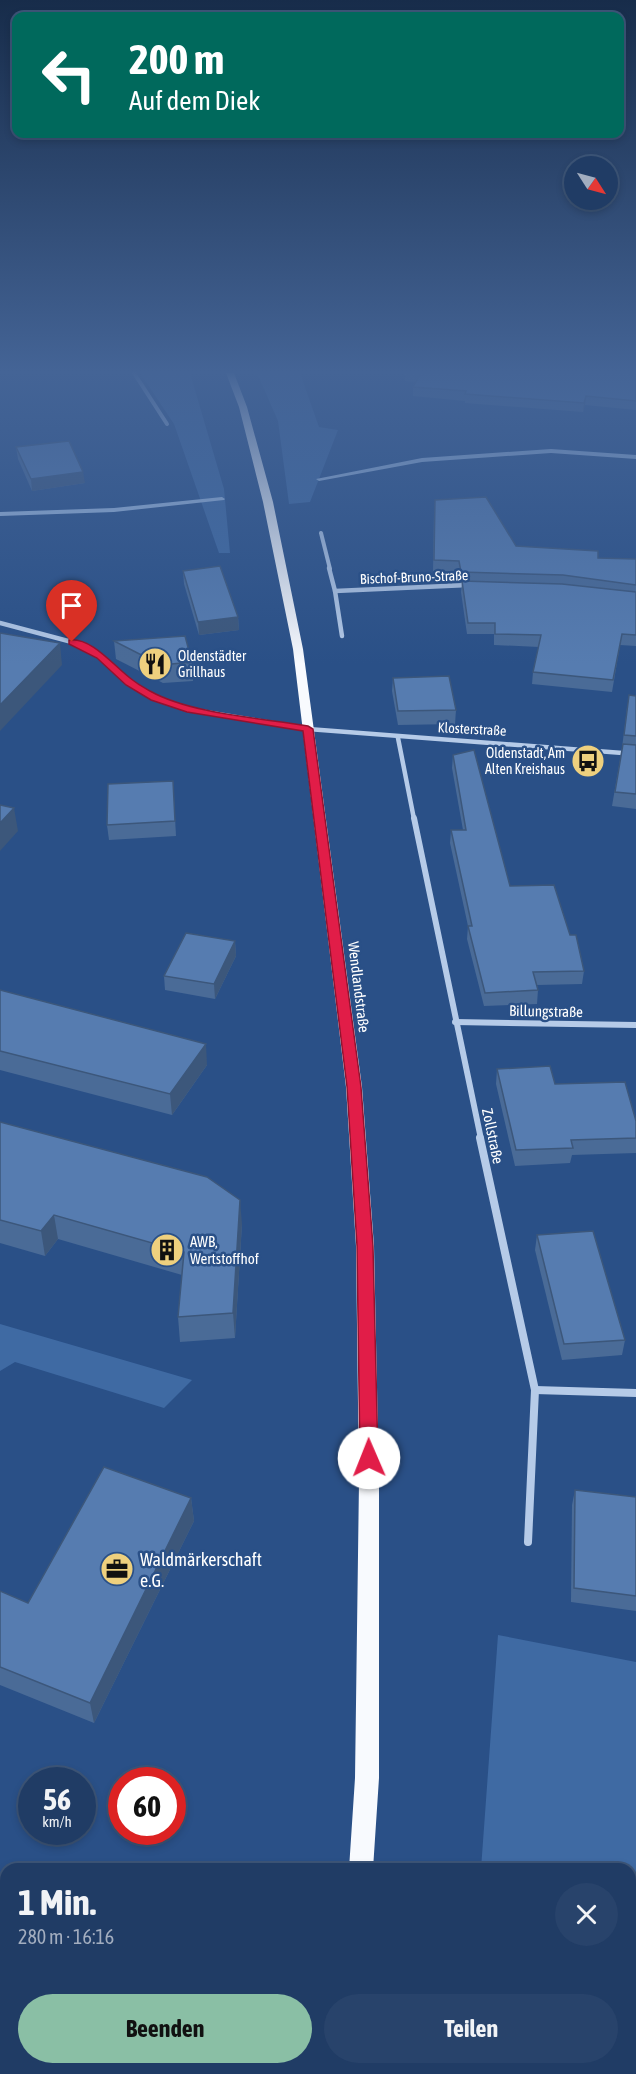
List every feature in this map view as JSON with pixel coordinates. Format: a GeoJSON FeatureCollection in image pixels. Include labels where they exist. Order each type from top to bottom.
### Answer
{"type":"FeatureCollection","features":[{"type":"Feature","properties":{"kind":"main road","name":"Wendlandstraße"},"geometry":{"type":"LineString","coordinates":[[260,470],[298,649],[354,1087],[365,1246],[369,1481],[367,1778],[361,1863]]}},
{"type":"Feature","properties":{"kind":"street"},"geometry":{"type":"LineString","coordinates":[[321,533],[335,591],[342,636]]}},
{"type":"Feature","properties":{"kind":"street","name":"Bischof-Bruno-Straße"},"geometry":{"type":"LineString","coordinates":[[335,591],[477,585]]}},
{"type":"Feature","properties":{"kind":"street","name":"Klosterstraße"},"geometry":{"type":"LineString","coordinates":[[0,623],[40,632],[82,647],[100,656],[129,683],[155,698],[187,709],[308,729],[398,738],[500,742],[636,754]]}},
{"type":"Feature","properties":{"kind":"street","name":"Zollstraße"},"geometry":{"type":"LineString","coordinates":[[398,738],[455,1022],[535,1390],[528,1542]]}},
{"type":"Feature","properties":{"kind":"street","name":"Billungstraße"},"geometry":{"type":"LineString","coordinates":[[455,1022],[636,1025]]}},
{"type":"Feature","properties":{"kind":"street"},"geometry":{"type":"LineString","coordinates":[[535,1390],[636,1394]]}},
{"type":"Feature","properties":{"kind":"shaded area"},"geometry":{"type":"Polygon","coordinates":[[[190,470],[218,470],[224,489],[230,553],[219,553],[190,470]]]}},
{"type":"Feature","properties":{"kind":"shaded area"},"geometry":{"type":"Polygon","coordinates":[[[284,470],[323,470],[310,502],[289,504],[284,470]]]}},
{"type":"Feature","properties":{"kind":"shaded area"},"geometry":{"type":"Polygon","coordinates":[[[0,1324],[192,1380],[164,1408],[15,1362],[0,1371],[0,1324]]]}},
{"type":"Feature","properties":{"kind":"shaded area"},"geometry":{"type":"Polygon","coordinates":[[[498,1635],[636,1662],[636,1863],[481,1863],[498,1635]]]}},
{"type":"Feature","properties":{"kind":"building"},"geometry":{"type":"Polygon","coordinates":[[[27,470],[82,470],[83,472],[31,479],[27,470]]]}},
{"type":"Feature","properties":{"kind":"building"},"geometry":{"type":"Polygon","coordinates":[[[486,497],[516,546],[598,551],[598,558],[636,559],[636,585],[563,575],[461,572],[459,561],[434,560],[435,500],[486,497]]]}},
{"type":"Feature","properties":{"kind":"building"},"geometry":{"type":"Polygon","coordinates":[[[220,566],[238,617],[198,622],[183,571],[220,566]]]}},
{"type":"Feature","properties":{"kind":"building"},"geometry":{"type":"Polygon","coordinates":[[[462,581],[562,584],[636,592],[636,635],[622,634],[613,680],[533,672],[541,635],[495,634],[495,623],[468,623],[462,581]]]}},
{"type":"Feature","properties":{"kind":"building"},"geometry":{"type":"Polygon","coordinates":[[[0,633],[60,643],[0,705],[0,633]]]}},
{"type":"Feature","properties":{"kind":"building"},"geometry":{"type":"Polygon","coordinates":[[[185,636],[192,662],[161,665],[114,641],[185,636]]]}},
{"type":"Feature","properties":{"kind":"building"},"geometry":{"type":"Polygon","coordinates":[[[449,676],[456,710],[398,711],[393,678],[449,676]]]}},
{"type":"Feature","properties":{"kind":"building"},"geometry":{"type":"Polygon","coordinates":[[[629,695],[636,696],[636,736],[624,735],[629,695]]]}},
{"type":"Feature","properties":{"kind":"building"},"geometry":{"type":"Polygon","coordinates":[[[623,744],[636,745],[636,794],[615,792],[623,744]]]}},
{"type":"Feature","properties":{"kind":"building"},"geometry":{"type":"Polygon","coordinates":[[[474,750],[510,886],[554,885],[570,935],[576,935],[584,971],[533,972],[538,990],[485,993],[468,926],[472,926],[451,830],[466,830],[453,755],[474,750]]]}},
{"type":"Feature","properties":{"kind":"building"},"geometry":{"type":"Polygon","coordinates":[[[173,781],[175,821],[107,825],[108,784],[173,781]]]}},
{"type":"Feature","properties":{"kind":"building"},"geometry":{"type":"Polygon","coordinates":[[[0,805],[14,808],[0,823],[0,805]]]}},
{"type":"Feature","properties":{"kind":"building"},"geometry":{"type":"Polygon","coordinates":[[[186,933],[235,941],[214,984],[164,976],[186,933]]]}},
{"type":"Feature","properties":{"kind":"building"},"geometry":{"type":"Polygon","coordinates":[[[0,990],[206,1044],[170,1094],[0,1051],[0,990]]]}},
{"type":"Feature","properties":{"kind":"building"},"geometry":{"type":"Polygon","coordinates":[[[550,1066],[555,1084],[625,1082],[636,1121],[636,1138],[571,1140],[573,1148],[516,1150],[497,1069],[550,1066]]]}},
{"type":"Feature","properties":{"kind":"building","name":"AWB, Wertstoffhof"},"geometry":{"type":"Polygon","coordinates":[[[0,1122],[207,1177],[240,1200],[233,1313],[178,1317],[184,1252],[54,1215],[41,1231],[0,1220],[0,1122]]]}},
{"type":"Feature","properties":{"kind":"building"},"geometry":{"type":"Polygon","coordinates":[[[593,1231],[625,1340],[564,1344],[537,1235],[593,1231]]]}},
{"type":"Feature","properties":{"kind":"building"},"geometry":{"type":"Polygon","coordinates":[[[104,1467],[191,1498],[90,1703],[0,1667],[0,1591],[28,1603],[104,1467]]]}},
{"type":"Feature","properties":{"kind":"building"},"geometry":{"type":"Polygon","coordinates":[[[575,1490],[636,1497],[636,1596],[574,1588],[575,1490]]]}},
{"type":"Feature","properties":{"kind":"waterway"},"geometry":{"type":"LineString","coordinates":[[319,479],[369,470]]}},
{"type":"Feature","properties":{"kind":"waterway"},"geometry":{"type":"LineString","coordinates":[[0,514],[114,510],[222,499]]}},
{"type":"Feature","properties":{"kind":"place","name":"Oldenstädter Grillhaus"},"geometry":{"type":"Point","coordinates":[155,664]}},
{"type":"Feature","properties":{"kind":"place","name":"Oldenstadt, Am Alten Kreishaus"},"geometry":{"type":"Point","coordinates":[588,761]}},
{"type":"Feature","properties":{"kind":"place","name":"AWB, Wertstoffhof"},"geometry":{"type":"Point","coordinates":[167,1250]}},
{"type":"Feature","properties":{"kind":"place","name":"Waldmärkerschaft e.G."},"geometry":{"type":"Point","coordinates":[117,1569]}},
{"type":"Feature","properties":{"kind":"route"},"geometry":{"type":"LineString","coordinates":[[72,642],[100,656],[129,683],[155,698],[187,709],[308,729],[354,1087],[365,1246],[369,1458]]}}]}
